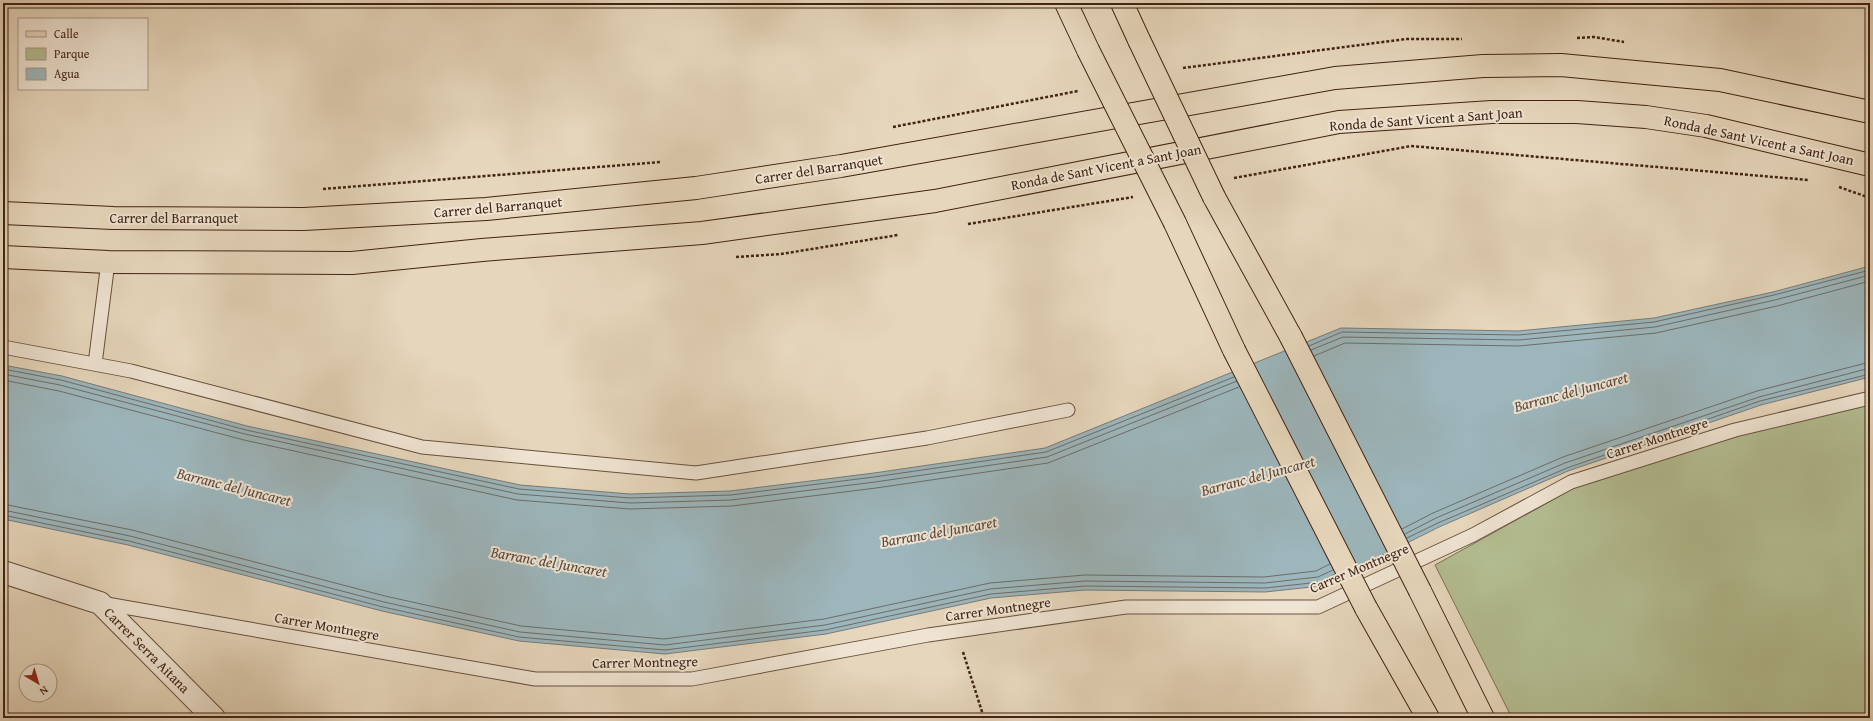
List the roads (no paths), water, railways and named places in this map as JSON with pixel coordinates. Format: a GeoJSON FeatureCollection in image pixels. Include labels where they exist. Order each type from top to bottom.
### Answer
{"type":"FeatureCollection","features":[{"type":"Feature","properties":{"kind":"main road"},"geometry":{"type":"LineString","coordinates":[[1066,3],[1088,50],[1176,223],[1234,350],[1366,608],[1428,718]]}},
{"type":"Feature","properties":{"kind":"main road"},"geometry":{"type":"LineString","coordinates":[[1122,3],[1214,197],[1291,337],[1483,718]]}},
{"type":"Feature","properties":{"kind":"main road","name":"Carrer del Barranquet"},"geometry":{"type":"LineString","coordinates":[[3,213],[113,218],[304,218],[486,209],[696,188],[841,166],[1336,78],[1483,66],[1561,65],[1720,80],[1870,112]]}},
{"type":"Feature","properties":{"kind":"main road","name":"Ronda de Sant Vicent a Sant Joan"},"geometry":{"type":"LineString","coordinates":[[108,262],[352,263],[702,233],[935,201],[1339,122],[1492,112],[1577,112],[1646,116],[1706,126],[1870,165]]}},
{"type":"Feature","properties":{"kind":"main road"},"geometry":{"type":"LineString","coordinates":[[3,256],[108,262]]}},
{"type":"Feature","properties":{"kind":"street","name":"Carrer Serra Aitana"},"geometry":{"type":"LineString","coordinates":[[3,572],[100,603],[214,718]]}},
{"type":"Feature","properties":{"kind":"lane"},"geometry":{"type":"LineString","coordinates":[[95,364],[108,262]]}},
{"type":"Feature","properties":{"kind":"lane"},"geometry":{"type":"LineString","coordinates":[[3,347],[130,371],[422,447],[696,473],[927,438],[1068,410]]}},
{"type":"Feature","properties":{"kind":"lane","name":"Carrer Montnegre"},"geometry":{"type":"LineString","coordinates":[[100,603],[535,679],[692,679],[957,631],[1126,607],[1318,607],[1473,535],[1571,482],[1735,430],[1870,398]]}},
{"type":"Feature","properties":{"kind":"water","name":"Barranc del Juncaret"},"geometry":{"type":"Polygon","coordinates":[[[1870,266],[1870,377],[1761,405],[1568,471],[1439,527],[1321,586],[1265,592],[1085,590],[991,598],[826,634],[665,654],[519,641],[382,611],[128,545],[3,519],[3,365],[62,376],[247,426],[520,485],[630,494],[730,491],[874,473],[1045,448],[1341,328],[1518,331],[1654,318],[1773,292],[1870,266]]]}}]}
